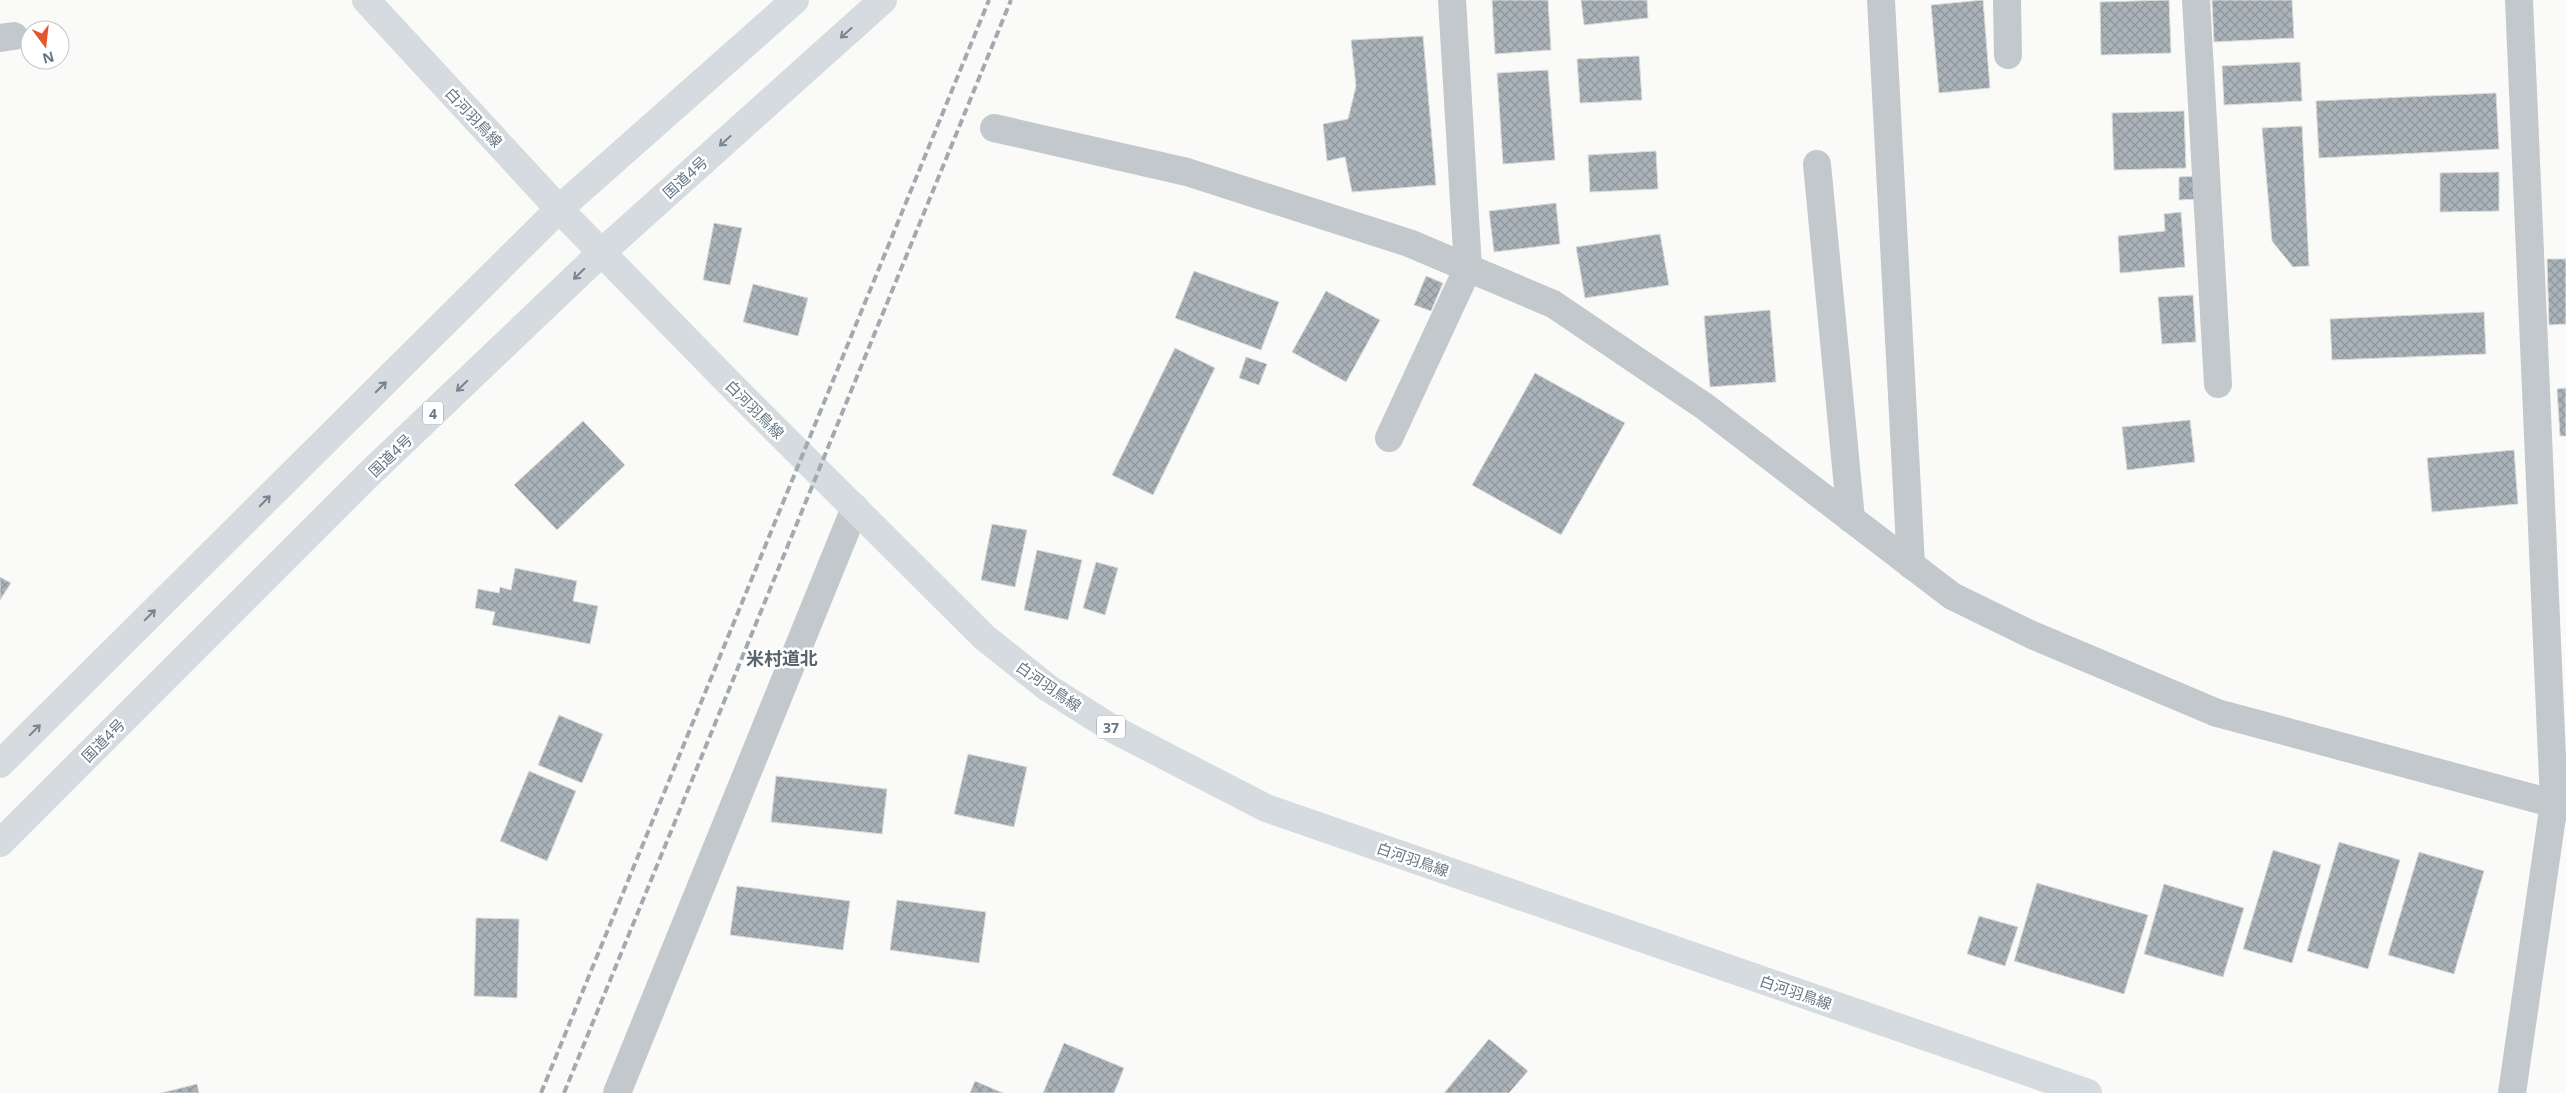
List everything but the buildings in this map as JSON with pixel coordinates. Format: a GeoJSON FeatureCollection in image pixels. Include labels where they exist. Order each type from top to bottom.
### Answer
{"type":"FeatureCollection","features":[{"type":"Feature","properties":{"kind":"main road","name":"白河羽鳥線"},"geometry":{"type":"LineString","coordinates":[[366,0],[601,253],[984,637],[1048,688],[1113,729],[1266,808],[2088,1093]]}},
{"type":"Feature","properties":{"kind":"main road"},"geometry":{"type":"LineString","coordinates":[[0,764],[559,209],[795,0]]}},
{"type":"Feature","properties":{"kind":"main road","name":"国道4号"},"geometry":{"type":"LineString","coordinates":[[0,843],[368,476],[601,253],[882,0]]}},
{"type":"Feature","properties":{"kind":"street"},"geometry":{"type":"LineString","coordinates":[[1389,438],[1468,268],[1452,0]]}},
{"type":"Feature","properties":{"kind":"street"},"geometry":{"type":"LineString","coordinates":[[1881,0],[1911,565]]}},
{"type":"Feature","properties":{"kind":"street"},"geometry":{"type":"LineString","coordinates":[[2007,0],[2008,55]]}},
{"type":"Feature","properties":{"kind":"street"},"geometry":{"type":"LineString","coordinates":[[2196,0],[2218,384]]}},
{"type":"Feature","properties":{"kind":"street"},"geometry":{"type":"LineString","coordinates":[[2512,1093],[2560,805],[2519,0]]}},
{"type":"Feature","properties":{"kind":"street"},"geometry":{"type":"LineString","coordinates":[[994,128],[1187,172],[1409,243],[1553,304],[1704,406],[1952,596],[2032,635],[2216,714],[2560,805]]}},
{"type":"Feature","properties":{"kind":"street"},"geometry":{"type":"LineString","coordinates":[[1817,164],[1851,519]]}},
{"type":"Feature","properties":{"kind":"street"},"geometry":{"type":"LineString","coordinates":[[616,1093],[854,508]]}},
{"type":"Feature","properties":{"kind":"railway"},"geometry":{"type":"LineString","coordinates":[[541,1093],[989,0]]}},
{"type":"Feature","properties":{"kind":"railway"},"geometry":{"type":"LineString","coordinates":[[564,1093],[1011,0]]}},
{"type":"Feature","properties":{"kind":"district","name":"米村道北"},"geometry":{"type":"Point","coordinates":[782,658]}}]}
